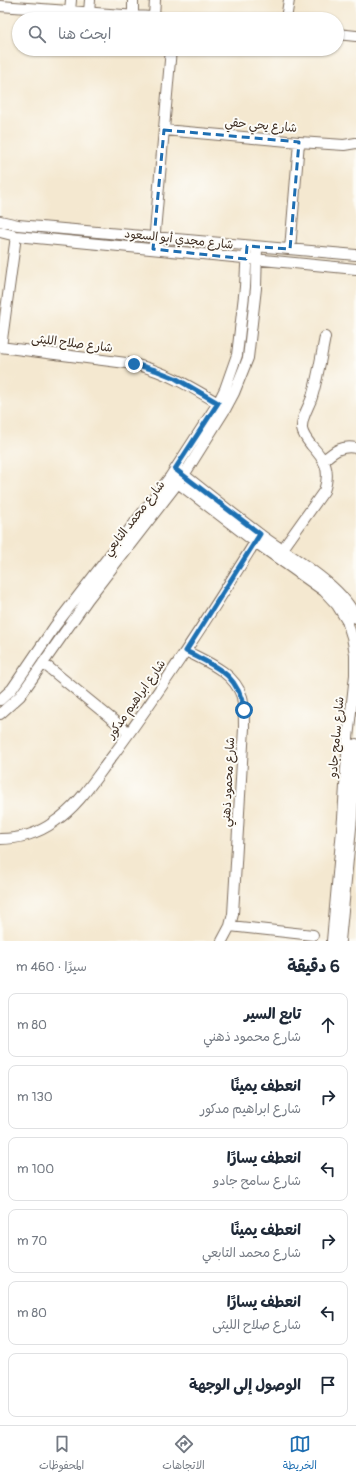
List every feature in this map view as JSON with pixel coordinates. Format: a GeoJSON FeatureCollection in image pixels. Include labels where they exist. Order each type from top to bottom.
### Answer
{"type":"FeatureCollection","features":[{"type":"Feature","properties":{"kind":"street"},"geometry":{"type":"LineString","coordinates":[[70,11],[71,0]]}},
{"type":"Feature","properties":{"kind":"street"},"geometry":{"type":"LineString","coordinates":[[0,6],[89,12],[90,0]]}},
{"type":"Feature","properties":{"kind":"street"},"geometry":{"type":"LineString","coordinates":[[133,0],[133,12]]}},
{"type":"Feature","properties":{"kind":"street"},"geometry":{"type":"LineString","coordinates":[[154,12],[155,0]]}},
{"type":"Feature","properties":{"kind":"street"},"geometry":{"type":"LineString","coordinates":[[287,12],[289,0]]}},
{"type":"Feature","properties":{"kind":"street"},"geometry":{"type":"LineString","coordinates":[[344,35],[356,36]]}},
{"type":"Feature","properties":{"kind":"street"},"geometry":{"type":"LineString","coordinates":[[153,249],[170,56]]}},
{"type":"Feature","properties":{"kind":"street","name":"شارع يحي حقي"},"geometry":{"type":"LineString","coordinates":[[164,130],[344,145],[356,142]]}},
{"type":"Feature","properties":{"kind":"street"},"geometry":{"type":"LineString","coordinates":[[290,249],[299,142]]}},
{"type":"Feature","properties":{"kind":"street","name":"شارع مجدي أبو السعود"},"geometry":{"type":"LineString","coordinates":[[0,221],[18,225],[252,247],[356,255]]}},
{"type":"Feature","properties":{"kind":"street","name":"شارع مجدي أبو السعود"},"geometry":{"type":"LineString","coordinates":[[0,232],[16,236],[356,269]]}},
{"type":"Feature","properties":{"kind":"street"},"geometry":{"type":"LineString","coordinates":[[1,347],[16,236]]}},
{"type":"Feature","properties":{"kind":"street","name":"شارع محمد التابعي"},"geometry":{"type":"LineString","coordinates":[[0,700],[12,689],[177,476],[222,405],[225,389],[237,355],[245,287],[252,259],[252,247]]}},
{"type":"Feature","properties":{"kind":"street"},"geometry":{"type":"LineString","coordinates":[[282,550],[324,491],[327,482],[328,473],[324,460],[306,440],[302,430],[303,419],[312,398],[325,337]]}},
{"type":"Feature","properties":{"kind":"street","name":"شارع صلاح الليثى"},"geometry":{"type":"LineString","coordinates":[[1,347],[134,364],[175,378],[222,405]]}},
{"type":"Feature","properties":{"kind":"street"},"geometry":{"type":"LineString","coordinates":[[324,460],[335,450],[348,446],[356,448]]}},
{"type":"Feature","properties":{"kind":"street","name":"شارع سامح جادو"},"geometry":{"type":"LineString","coordinates":[[177,476],[324,591],[337,605],[347,621],[355,654],[355,675],[348,738],[350,818],[332,941]]}},
{"type":"Feature","properties":{"kind":"street","name":"شارع سامح جادو"},"geometry":{"type":"LineString","coordinates":[[257,538],[282,550],[330,586],[344,599],[356,618]]}},
{"type":"Feature","properties":{"kind":"street","name":"شارع ابراهيم مدكور"},"geometry":{"type":"LineString","coordinates":[[0,839],[9,839],[33,833],[54,822],[73,806],[129,733],[186,651],[257,538]]}},
{"type":"Feature","properties":{"kind":"street","name":"شارع محمد التابعي"},"geometry":{"type":"LineString","coordinates":[[0,714],[20,696],[43,663],[59,629]]}},
{"type":"Feature","properties":{"kind":"street","name":"شارع محمود ذهني"},"geometry":{"type":"LineString","coordinates":[[186,651],[217,667],[228,675],[236,685],[242,697],[244,728],[233,914],[230,926],[222,941]]}},
{"type":"Feature","properties":{"kind":"street"},"geometry":{"type":"LineString","coordinates":[[43,663],[129,733]]}},
{"type":"Feature","properties":{"kind":"street","name":"شارع سامح جادو"},"geometry":{"type":"LineString","coordinates":[[340,941],[356,744]]}},
{"type":"Feature","properties":{"kind":"street"},"geometry":{"type":"LineString","coordinates":[[230,926],[313,935]]}},
{"type":"Feature","properties":{"kind":"highlighted area"},"geometry":{"type":"Polygon","coordinates":[[[164,130],[299,142],[290,249],[247,246],[246,259],[153,249],[164,130]]]}},
{"type":"Feature","properties":{"kind":"route"},"geometry":{"type":"LineString","coordinates":[[134,364],[175,378],[218,403],[175,469],[260,534],[186,651],[217,667],[228,675],[236,685],[242,697],[244,710]]}}]}
